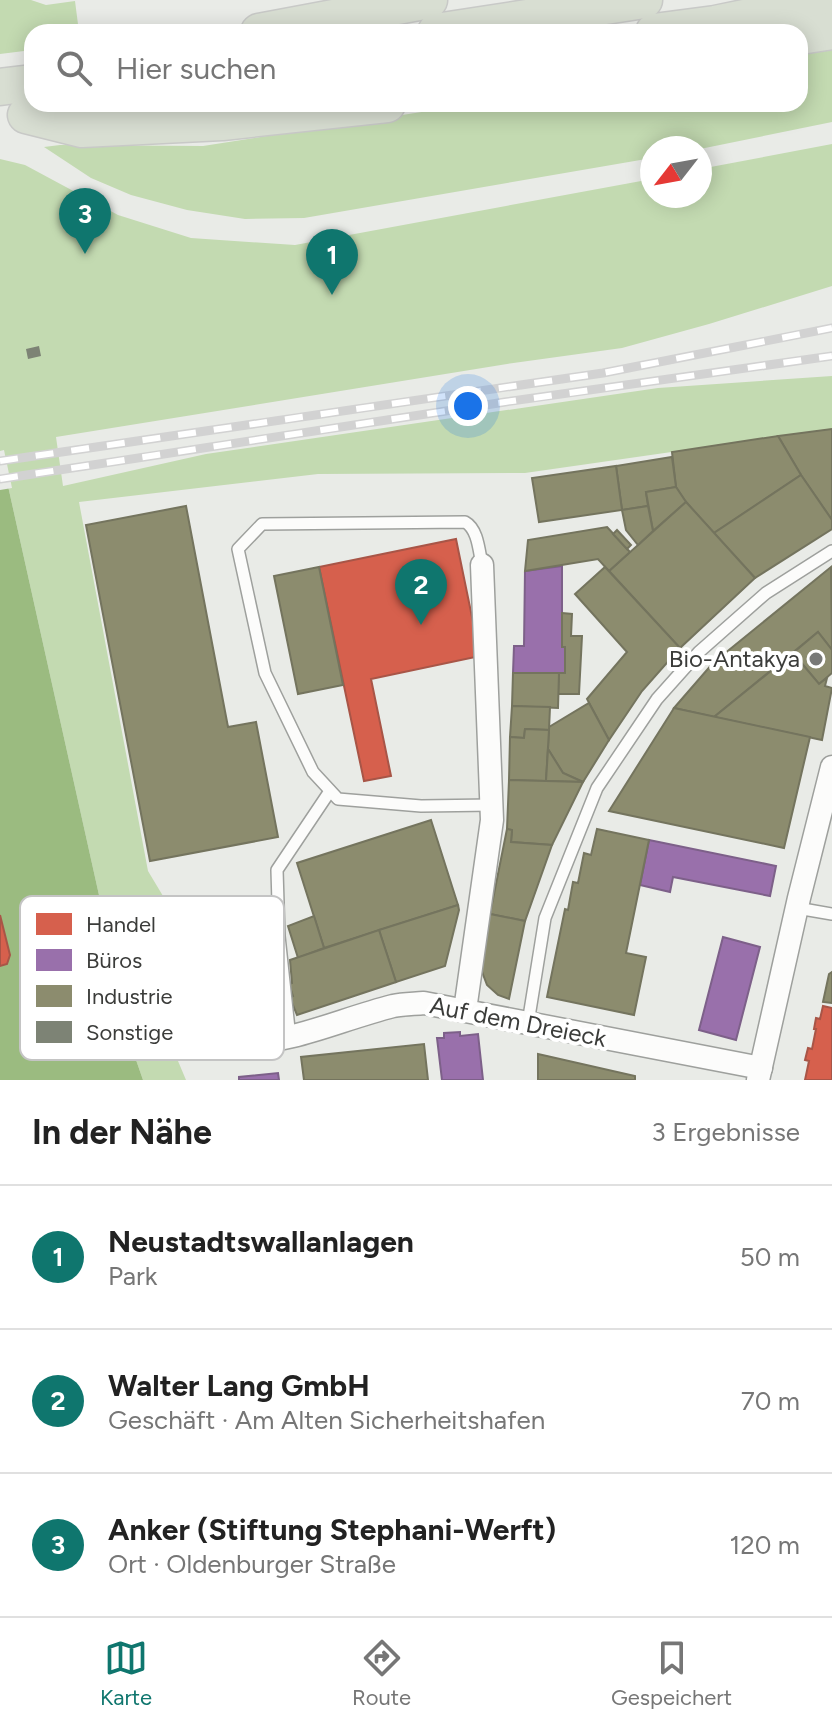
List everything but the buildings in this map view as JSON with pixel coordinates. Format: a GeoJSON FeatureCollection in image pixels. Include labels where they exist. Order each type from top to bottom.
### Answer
{"type":"FeatureCollection","features":[{"type":"Feature","properties":{"kind":"highway"},"geometry":{"type":"LineString","coordinates":[[302,24],[429,0]]}},
{"type":"Feature","properties":{"kind":"highway"},"geometry":{"type":"LineString","coordinates":[[488,24],[644,0]]}},
{"type":"Feature","properties":{"kind":"highway"},"geometry":{"type":"LineString","coordinates":[[715,24],[832,0]]}},
{"type":"Feature","properties":{"kind":"highway"},"geometry":{"type":"LineString","coordinates":[[808,35],[832,31]]}},
{"type":"Feature","properties":{"kind":"highway"},"geometry":{"type":"LineString","coordinates":[[0,87],[24,103]]}},
{"type":"Feature","properties":{"kind":"highway"},"geometry":{"type":"LineString","coordinates":[[39,112],[82,129],[222,122],[314,112]]}},
{"type":"Feature","properties":{"kind":"street"},"geometry":{"type":"LineString","coordinates":[[465,1010],[492,820],[482,565]]}},
{"type":"Feature","properties":{"kind":"street"},"geometry":{"type":"LineString","coordinates":[[759,1074],[832,767]]}},
{"type":"Feature","properties":{"kind":"street","name":"Auf dem Dreieck"},"geometry":{"type":"LineString","coordinates":[[284,1043],[395,1006],[424,1003],[759,1074]]}},
{"type":"Feature","properties":{"kind":"lane"},"geometry":{"type":"LineString","coordinates":[[482,565],[474,530],[465,522],[262,524],[238,549],[265,673],[313,772],[330,791],[338,799],[407,805],[492,805]]}},
{"type":"Feature","properties":{"kind":"lane"},"geometry":{"type":"LineString","coordinates":[[528,1023],[545,918],[597,788],[657,699],[699,652],[766,593],[832,551]]}},
{"type":"Feature","properties":{"kind":"lane"},"geometry":{"type":"LineString","coordinates":[[278,896],[277,870],[330,791]]}},
{"type":"Feature","properties":{"kind":"lane"},"geometry":{"type":"LineString","coordinates":[[797,908],[832,914]]}},
{"type":"Feature","properties":{"kind":"lane"},"geometry":{"type":"LineString","coordinates":[[284,980],[291,1042]]}},
{"type":"Feature","properties":{"kind":"shaded area"},"geometry":{"type":"Polygon","coordinates":[[[0,0],[31,0],[46,5],[75,1],[78,24],[24,24],[24,51],[0,54],[0,0]]]}},
{"type":"Feature","properties":{"kind":"shaded area"},"geometry":{"type":"Polygon","coordinates":[[[832,44],[832,122],[712,147],[712,136],[640,136],[640,160],[304,218],[245,219],[187,210],[131,195],[91,178],[44,147],[203,146],[422,112],[808,112],[808,48],[832,44]]]}},
{"type":"Feature","properties":{"kind":"shaded area"},"geometry":{"type":"Polygon","coordinates":[[[832,144],[832,286],[622,348],[56,437],[63,486],[206,454],[658,388],[832,376],[832,429],[525,473],[318,474],[79,502],[148,871],[163,896],[99,896],[0,450],[0,159],[25,165],[118,215],[191,238],[295,245],[640,181],[640,208],[712,208],[712,167],[832,144]]]}},
{"type":"Feature","properties":{"kind":"shaded area"},"geometry":{"type":"Polygon","coordinates":[[[0,450],[99,896],[20,896],[20,1060],[136,1060],[143,1080],[0,1080],[0,450]]]}},
{"type":"Feature","properties":{"kind":"shaded area"},"geometry":{"type":"Polygon","coordinates":[[[136,1060],[181,1060],[178,1061],[186,1080],[143,1080],[136,1060]]]}},
{"type":"Feature","properties":{"kind":"pier"},"geometry":{"type":"Polygon","coordinates":[[[4,450],[12,488],[0,490],[0,451],[4,450]]]}},
{"type":"Feature","properties":{"kind":"railway"},"geometry":{"type":"LineString","coordinates":[[0,461],[603,373],[832,328]]}},
{"type":"Feature","properties":{"kind":"railway"},"geometry":{"type":"LineString","coordinates":[[0,479],[832,356]]}},
{"type":"Feature","properties":{"kind":"place","name":"Anker (Stiftung Stephani-Werft)"},"geometry":{"type":"Point","coordinates":[85,254]}},
{"type":"Feature","properties":{"kind":"place","name":"Neustadtswallanlagen"},"geometry":{"type":"Point","coordinates":[332,295]}},
{"type":"Feature","properties":{"kind":"place","name":"Walter Lang GmbH"},"geometry":{"type":"Point","coordinates":[421,625]}},
{"type":"Feature","properties":{"kind":"place","name":"Bio-Antakya"},"geometry":{"type":"Point","coordinates":[816,659]}}]}
